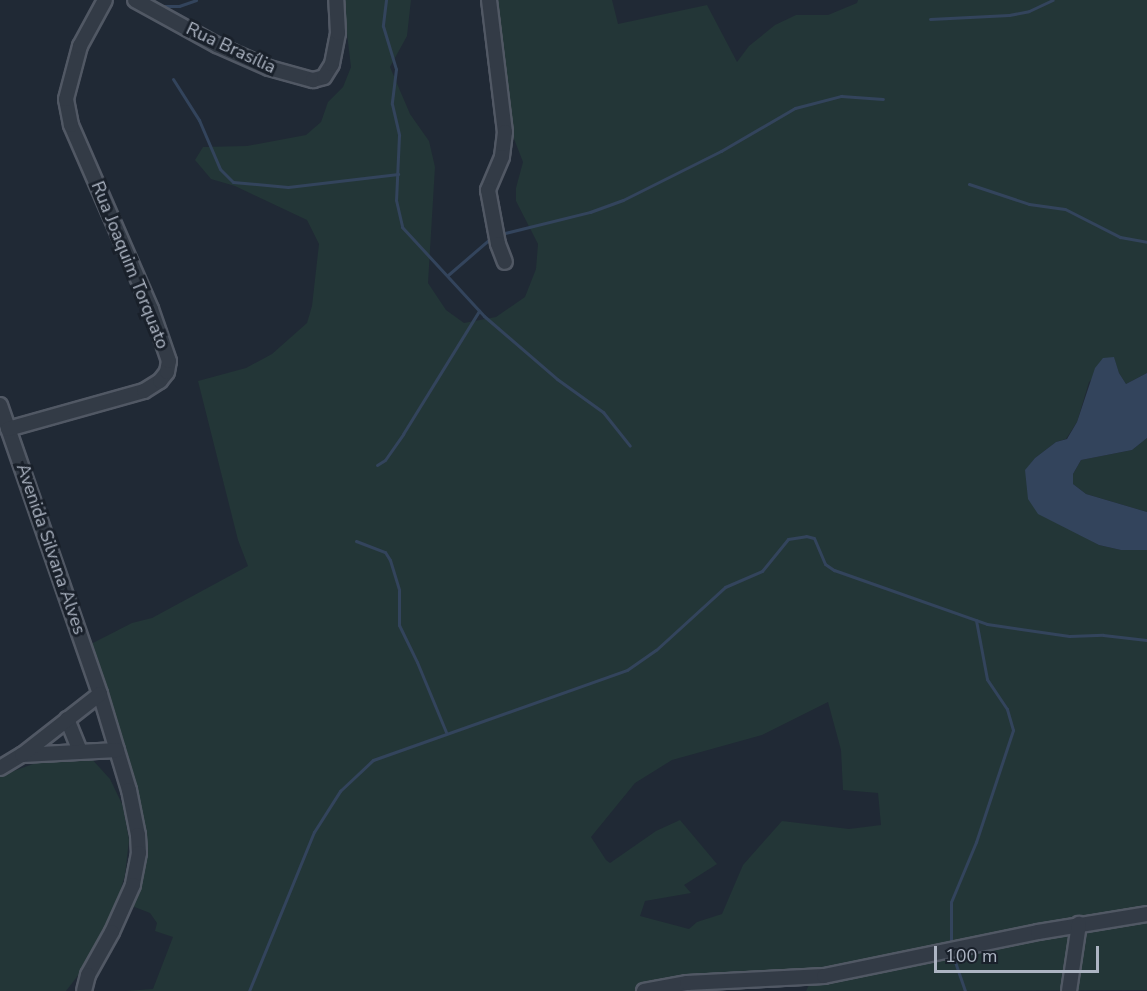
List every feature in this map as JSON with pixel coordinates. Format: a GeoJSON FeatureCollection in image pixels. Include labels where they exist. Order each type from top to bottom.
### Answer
{"type":"FeatureCollection","features":[{"type":"Feature","properties":{"kind":"street","name":"Rua Joaquim Torquato"},"geometry":{"type":"LineString","coordinates":[[8,429],[144,391],[160,381],[167,372],[169,360],[151,309],[71,125],[66,99],[80,46],[105,0]]}},
{"type":"Feature","properties":{"kind":"street","name":"Rua Brasília"},"geometry":{"type":"LineString","coordinates":[[135,0],[268,68],[313,80],[324,77],[332,64],[338,33],[336,0]]}},
{"type":"Feature","properties":{"kind":"street"},"geometry":{"type":"LineString","coordinates":[[489,0],[506,132],[502,157],[488,190],[498,244],[505,262]]}},
{"type":"Feature","properties":{"kind":"street","name":"Avenida Silvana Alves"},"geometry":{"type":"LineString","coordinates":[[0,405],[43,523],[100,694],[134,810],[139,853],[133,885],[120,917],[88,975]]}},
{"type":"Feature","properties":{"kind":"street"},"geometry":{"type":"LineString","coordinates":[[0,768],[22,755],[100,694]]}},
{"type":"Feature","properties":{"kind":"street"},"geometry":{"type":"LineString","coordinates":[[67,719],[80,752]]}},
{"type":"Feature","properties":{"kind":"street"},"geometry":{"type":"LineString","coordinates":[[22,755],[117,750]]}},
{"type":"Feature","properties":{"kind":"street"},"geometry":{"type":"LineString","coordinates":[[644,991],[687,983],[824,976],[1079,924],[1147,914]]}},
{"type":"Feature","properties":{"kind":"street"},"geometry":{"type":"LineString","coordinates":[[1069,991],[1079,924]]}},
{"type":"Feature","properties":{"kind":"street"},"geometry":{"type":"LineString","coordinates":[[71,991],[88,975]]}},
{"type":"Feature","properties":{"kind":"street"},"geometry":{"type":"LineString","coordinates":[[84,991],[88,975]]}},
{"type":"Feature","properties":{"kind":"shaded area"},"geometry":{"type":"Polygon","coordinates":[[[343,0],[411,0],[407,36],[390,67],[410,114],[429,141],[435,167],[428,283],[446,310],[464,323],[496,317],[525,297],[536,269],[538,244],[516,201],[516,188],[523,162],[509,126],[493,0],[612,0],[618,24],[707,5],[737,62],[749,46],[775,25],[796,15],[828,15],[857,3],[858,0],[1147,0],[1147,373],[1126,384],[1114,358],[1089,382],[1077,422],[1066,439],[1056,442],[1035,458],[1025,471],[1070,529],[1099,545],[1121,550],[1147,550],[1147,990],[806,991],[809,985],[805,980],[650,991],[125,991],[153,989],[173,937],[155,931],[157,923],[150,913],[132,906],[141,871],[143,836],[87,646],[132,623],[152,618],[248,566],[238,540],[198,381],[246,368],[272,354],[307,323],[312,306],[319,244],[307,220],[235,186],[211,179],[195,160],[203,147],[247,146],[306,135],[321,122],[328,102],[343,87],[351,67],[343,0]],[[828,702],[762,735],[672,760],[635,783],[591,837],[610,863],[656,831],[680,820],[717,864],[684,885],[691,893],[645,901],[640,916],[689,929],[697,922],[722,914],[743,865],[782,821],[849,829],[881,825],[878,793],[843,790],[841,750],[828,702]]]}},
{"type":"Feature","properties":{"kind":"shaded area"},"geometry":{"type":"Polygon","coordinates":[[[1147,438],[1147,512],[1086,494],[1073,484],[1073,474],[1081,460],[1132,450],[1147,438]]]}},
{"type":"Feature","properties":{"kind":"shaded area"},"geometry":{"type":"Polygon","coordinates":[[[69,751],[90,757],[110,779],[123,806],[129,840],[125,875],[111,921],[90,960],[66,991],[0,991],[0,776],[69,751]]]}},
{"type":"Feature","properties":{"kind":"water"},"geometry":{"type":"Polygon","coordinates":[[[1114,357],[1119,373],[1126,384],[1147,373],[1147,438],[1132,450],[1081,460],[1073,474],[1073,484],[1086,494],[1147,512],[1147,550],[1121,550],[1099,545],[1038,514],[1028,499],[1025,470],[1035,458],[1056,442],[1067,439],[1077,422],[1095,368],[1103,358],[1114,357]]]}},
{"type":"Feature","properties":{"kind":"waterway"},"geometry":{"type":"LineString","coordinates":[[159,6],[179,6],[196,0]]}},
{"type":"Feature","properties":{"kind":"waterway"},"geometry":{"type":"LineString","coordinates":[[386,0],[383,26],[396,69],[392,104],[399,135],[396,200],[402,227],[484,316],[557,379],[603,412],[630,446]]}},
{"type":"Feature","properties":{"kind":"waterway"},"geometry":{"type":"LineString","coordinates":[[930,19],[1009,15],[1029,11],[1053,0]]}},
{"type":"Feature","properties":{"kind":"waterway"},"geometry":{"type":"LineString","coordinates":[[173,79],[199,120],[220,169],[233,182],[288,187],[398,174]]}},
{"type":"Feature","properties":{"kind":"waterway"},"geometry":{"type":"LineString","coordinates":[[501,234],[590,212],[623,200],[721,151],[795,108],[841,96],[883,99]]}},
{"type":"Feature","properties":{"kind":"waterway"},"geometry":{"type":"LineString","coordinates":[[969,184],[1029,204],[1065,209],[1120,237],[1147,242]]}},
{"type":"Feature","properties":{"kind":"waterway"},"geometry":{"type":"LineString","coordinates":[[448,275],[492,237]]}},
{"type":"Feature","properties":{"kind":"waterway"},"geometry":{"type":"LineString","coordinates":[[377,465],[385,460],[403,434],[479,311]]}},
{"type":"Feature","properties":{"kind":"waterway"},"geometry":{"type":"LineString","coordinates":[[249,991],[314,832],[340,791],[373,760],[627,670],[656,650],[725,587],[762,571],[788,539],[806,536],[814,538],[825,564],[834,570],[987,624],[1069,636],[1103,635],[1147,640]]}},
{"type":"Feature","properties":{"kind":"waterway"},"geometry":{"type":"LineString","coordinates":[[356,541],[385,552],[390,560],[399,590],[399,625],[446,732]]}},
{"type":"Feature","properties":{"kind":"waterway"},"geometry":{"type":"LineString","coordinates":[[951,947],[951,902],[976,842],[1013,730],[1007,709],[987,679],[976,620]]}},
{"type":"Feature","properties":{"kind":"waterway"},"geometry":{"type":"LineString","coordinates":[[952,953],[965,991]]}}]}
